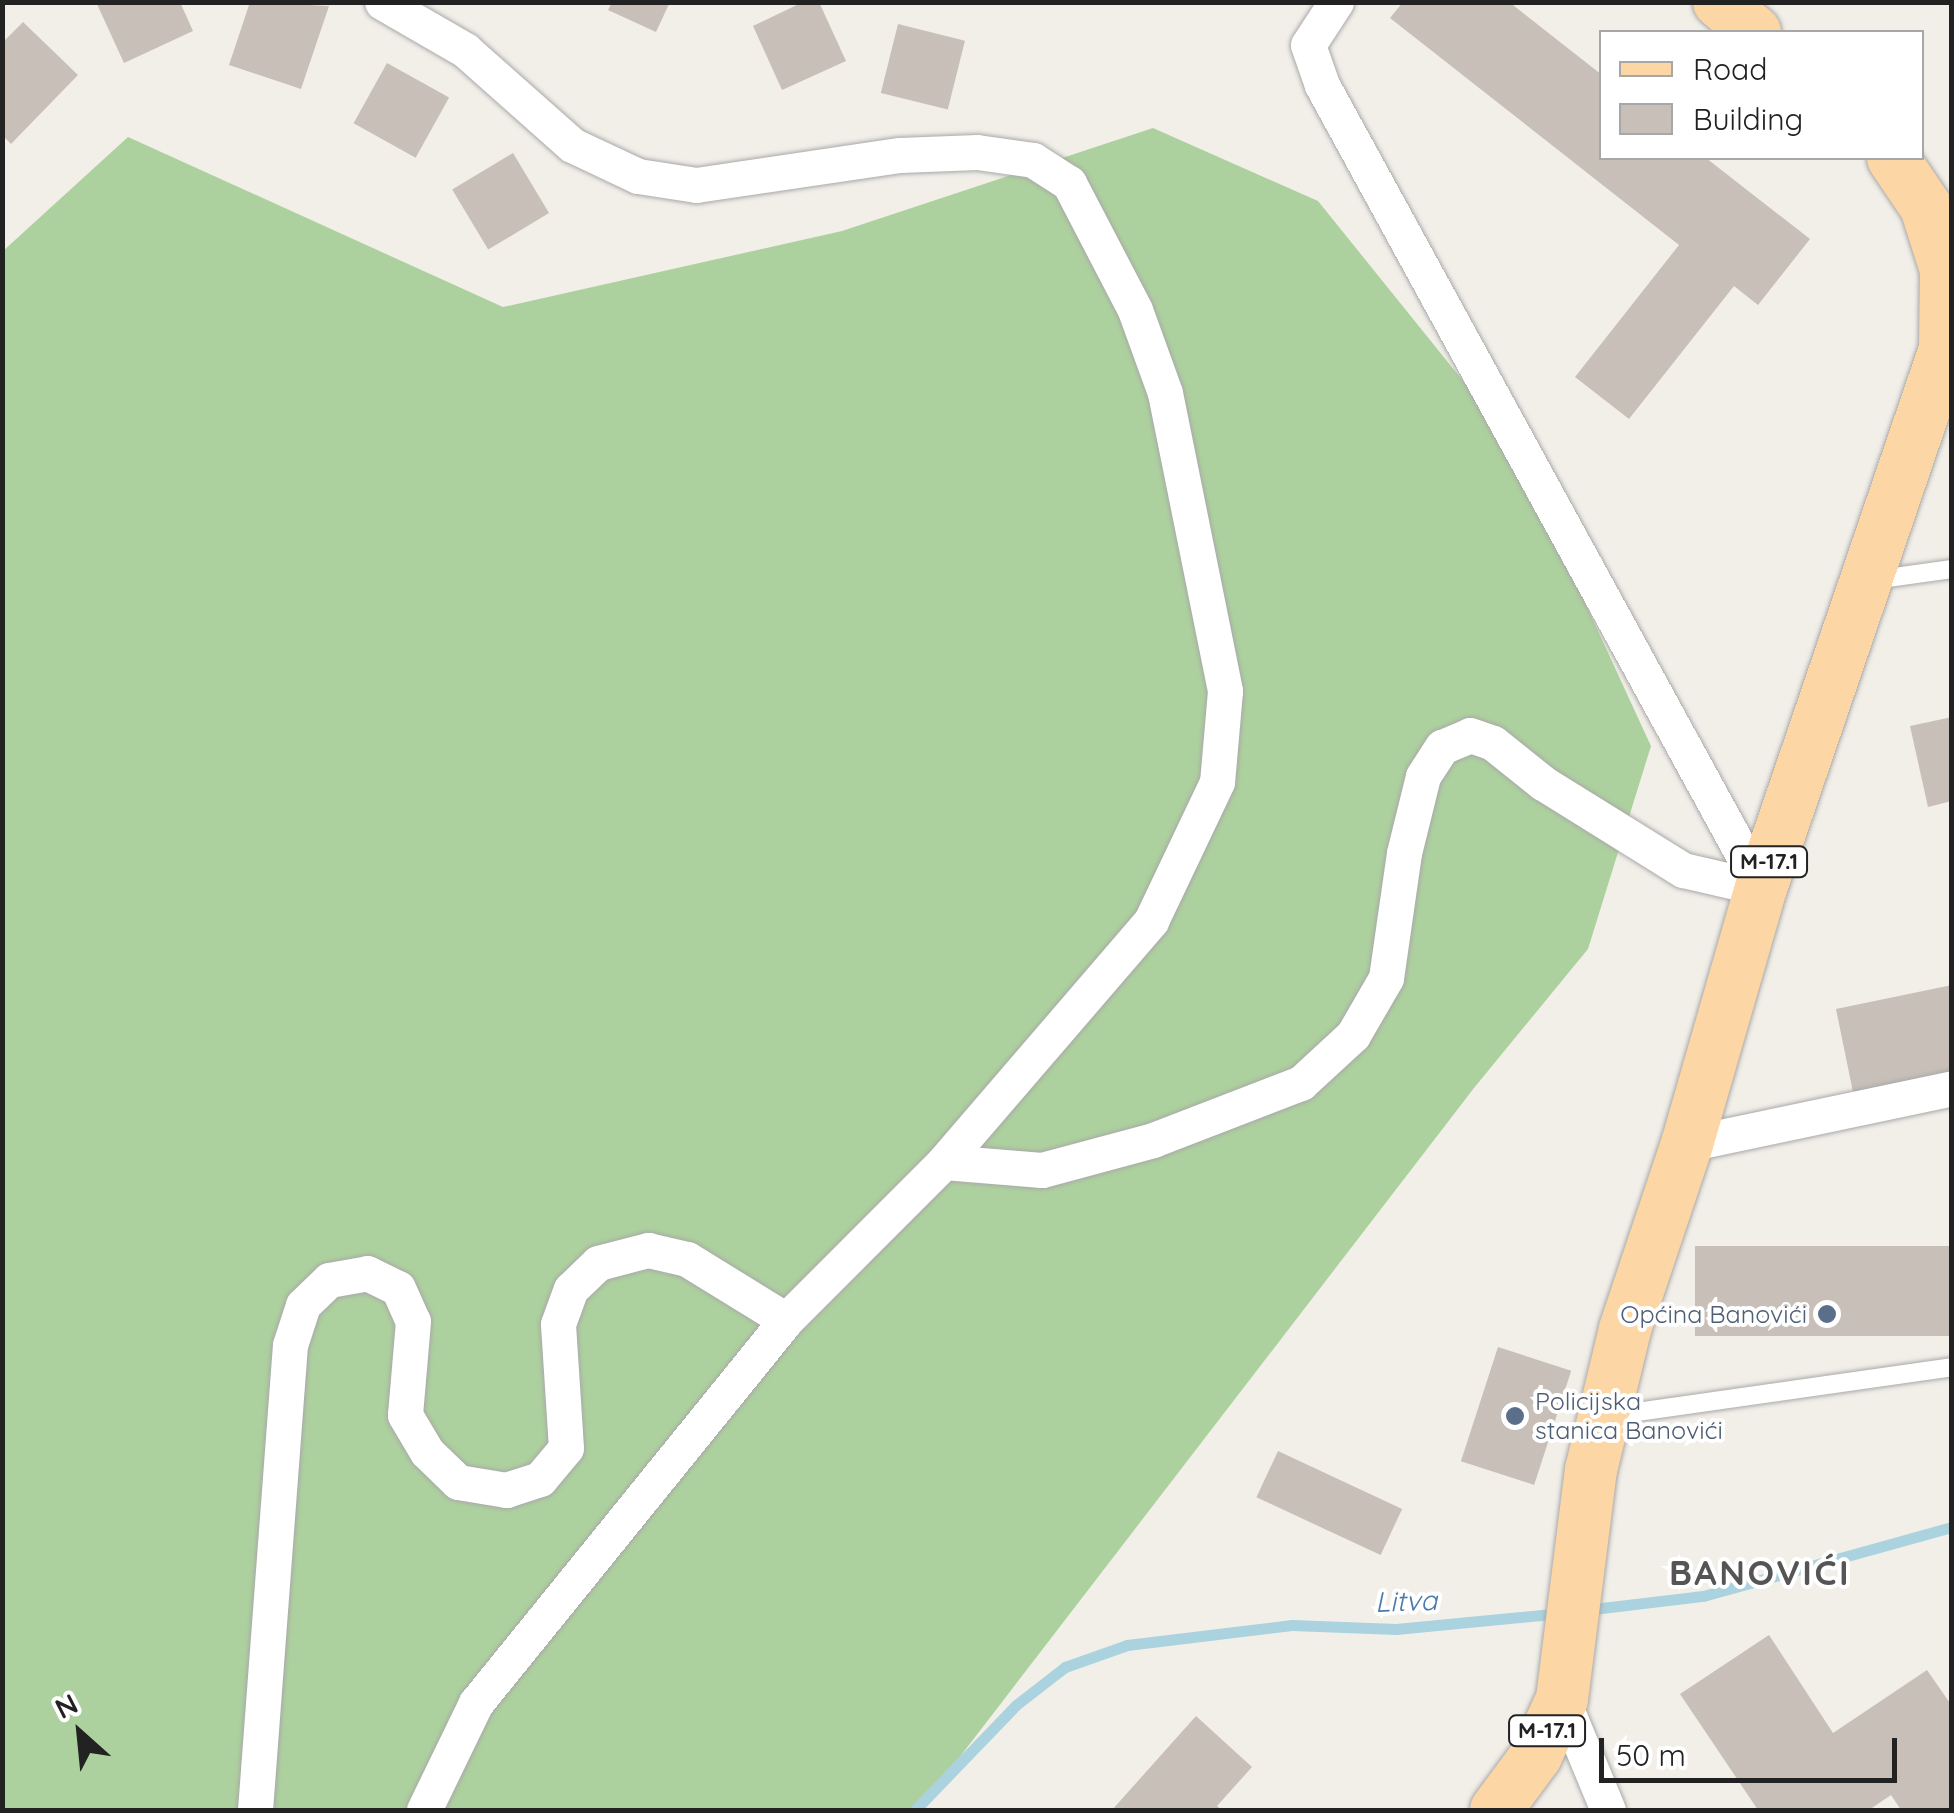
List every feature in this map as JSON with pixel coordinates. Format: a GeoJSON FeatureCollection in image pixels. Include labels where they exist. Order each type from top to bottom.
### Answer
{"type":"FeatureCollection","features":[{"type":"Feature","properties":{"kind":"main road"},"geometry":{"type":"LineString","coordinates":[[1719,2],[1753,30]]}},
{"type":"Feature","properties":{"kind":"main road","name":"M-17.1"},"geometry":{"type":"LineString","coordinates":[[1496,1810],[1536,1756],[1562,1699],[1572,1582],[1603,1416],[1625,1329],[1687,1144],[1760,888],[1945,349],[1951,310],[1926,207],[1893,160]]}},
{"type":"Feature","properties":{"kind":"street"},"geometry":{"type":"LineString","coordinates":[[382,2],[465,50],[572,145],[638,176],[696,185],[900,155],[976,152],[1032,160],[1068,183],[1135,310],[1165,393],[1226,692],[1217,782],[1151,922],[944,1162],[786,1320],[476,1704],[424,1810]]}},
{"type":"Feature","properties":{"kind":"street"},"geometry":{"type":"LineString","coordinates":[[1336,2],[1308,46],[1322,84],[1760,888]]}},
{"type":"Feature","properties":{"kind":"street"},"geometry":{"type":"LineString","coordinates":[[944,1162],[1042,1170],[1172,1134],[1301,1084],[1353,1035],[1386,978],[1423,776],[1442,747],[1470,734],[1493,743],[1543,782],[1683,870],[1760,888]]}},
{"type":"Feature","properties":{"kind":"street"},"geometry":{"type":"LineString","coordinates":[[1687,1144],[1952,1088]]}},
{"type":"Feature","properties":{"kind":"street"},"geometry":{"type":"LineString","coordinates":[[255,1810],[264,1757],[290,1345],[304,1305],[329,1280],[367,1273],[398,1288],[412,1321],[405,1415],[427,1452],[458,1482],[506,1490],[540,1479],[566,1448],[558,1324],[572,1289],[598,1263],[648,1250],[687,1259],[786,1320]]}},
{"type":"Feature","properties":{"kind":"street"},"geometry":{"type":"LineString","coordinates":[[1562,1699],[1608,1810]]}},
{"type":"Feature","properties":{"kind":"lane"},"geometry":{"type":"LineString","coordinates":[[1866,580],[1952,569]]}},
{"type":"Feature","properties":{"kind":"lane"},"geometry":{"type":"LineString","coordinates":[[1603,1416],[1952,1367]]}},
{"type":"Feature","properties":{"kind":"green space"},"geometry":{"type":"Polygon","coordinates":[[[1153,128],[1318,201],[1509,438],[1651,746],[1588,949],[1474,1088],[919,1810],[3,1810],[3,251],[128,137],[503,307],[842,231],[1153,128]]]}},
{"type":"Feature","properties":{"kind":"building"},"geometry":{"type":"Polygon","coordinates":[[[96,2],[180,2],[193,31],[124,63],[96,2]]]}},
{"type":"Feature","properties":{"kind":"building"},"geometry":{"type":"Polygon","coordinates":[[[250,2],[329,6],[301,89],[229,65],[250,2]]]}},
{"type":"Feature","properties":{"kind":"building"},"geometry":{"type":"Polygon","coordinates":[[[612,2],[670,2],[656,32],[608,10],[612,2]]]}},
{"type":"Feature","properties":{"kind":"building"},"geometry":{"type":"Polygon","coordinates":[[[803,2],[819,2],[846,61],[782,90],[753,26],[803,2]]]}},
{"type":"Feature","properties":{"kind":"building"},"geometry":{"type":"Polygon","coordinates":[[[1403,2],[1509,2],[1599,73],[1599,160],[1709,160],[1810,239],[1758,305],[1734,286],[1629,419],[1575,377],[1679,245],[1390,18],[1403,2]]]}},
{"type":"Feature","properties":{"kind":"building"},"geometry":{"type":"Polygon","coordinates":[[[23,22],[78,75],[11,144],[2,135],[2,43],[23,22]]]}},
{"type":"Feature","properties":{"kind":"building"},"geometry":{"type":"Polygon","coordinates":[[[898,24],[965,41],[948,110],[881,93],[898,24]]]}},
{"type":"Feature","properties":{"kind":"building"},"geometry":{"type":"Polygon","coordinates":[[[387,63],[449,97],[416,158],[354,123],[387,63]]]}},
{"type":"Feature","properties":{"kind":"building"},"geometry":{"type":"Polygon","coordinates":[[[513,153],[549,213],[488,250],[452,190],[513,153]]]}},
{"type":"Feature","properties":{"kind":"building"},"geometry":{"type":"Polygon","coordinates":[[[1952,717],[1952,801],[1928,807],[1910,726],[1952,717]]]}},
{"type":"Feature","properties":{"kind":"building"},"geometry":{"type":"Polygon","coordinates":[[[1952,985],[1952,1077],[1854,1097],[1836,1009],[1952,985]]]}},
{"type":"Feature","properties":{"kind":"building","name":"Općina Banovići"},"geometry":{"type":"Polygon","coordinates":[[[1695,1246],[1952,1246],[1952,1336],[1695,1336],[1695,1246]]]}},
{"type":"Feature","properties":{"kind":"building","name":"Policijska stanica Banovići"},"geometry":{"type":"Polygon","coordinates":[[[1498,1347],[1571,1371],[1534,1485],[1461,1461],[1498,1347]]]}},
{"type":"Feature","properties":{"kind":"building"},"geometry":{"type":"Polygon","coordinates":[[[1278,1451],[1402,1509],[1381,1555],[1256,1497],[1278,1451]]]}},
{"type":"Feature","properties":{"kind":"building"},"geometry":{"type":"Polygon","coordinates":[[[1769,1635],[1833,1733],[1927,1670],[1952,1706],[1952,1810],[1901,1810],[1891,1795],[1869,1810],[1758,1810],[1680,1694],[1769,1635]]]}},
{"type":"Feature","properties":{"kind":"building"},"geometry":{"type":"Polygon","coordinates":[[[1196,1716],[1252,1767],[1217,1806],[1222,1810],[1112,1810],[1196,1716]]]}},
{"type":"Feature","properties":{"kind":"waterway","name":"Litva"},"geometry":{"type":"LineString","coordinates":[[1585,1610],[1703,1596],[1952,1527]]}},
{"type":"Feature","properties":{"kind":"waterway","name":"Litva"},"geometry":{"type":"LineString","coordinates":[[915,1810],[1016,1705],[1065,1667],[1127,1645],[1292,1625],[1396,1629],[1562,1613]]}},
{"type":"Feature","properties":{"kind":"place","name":"Općina Banovići"},"geometry":{"type":"Point","coordinates":[1827,1314]}},
{"type":"Feature","properties":{"kind":"place","name":"Policijska stanica Banovići"},"geometry":{"type":"Point","coordinates":[1515,1416]}},
{"type":"Feature","properties":{"kind":"district","name":"BANOVIĆI"},"geometry":{"type":"Point","coordinates":[1760,1572]}}]}
